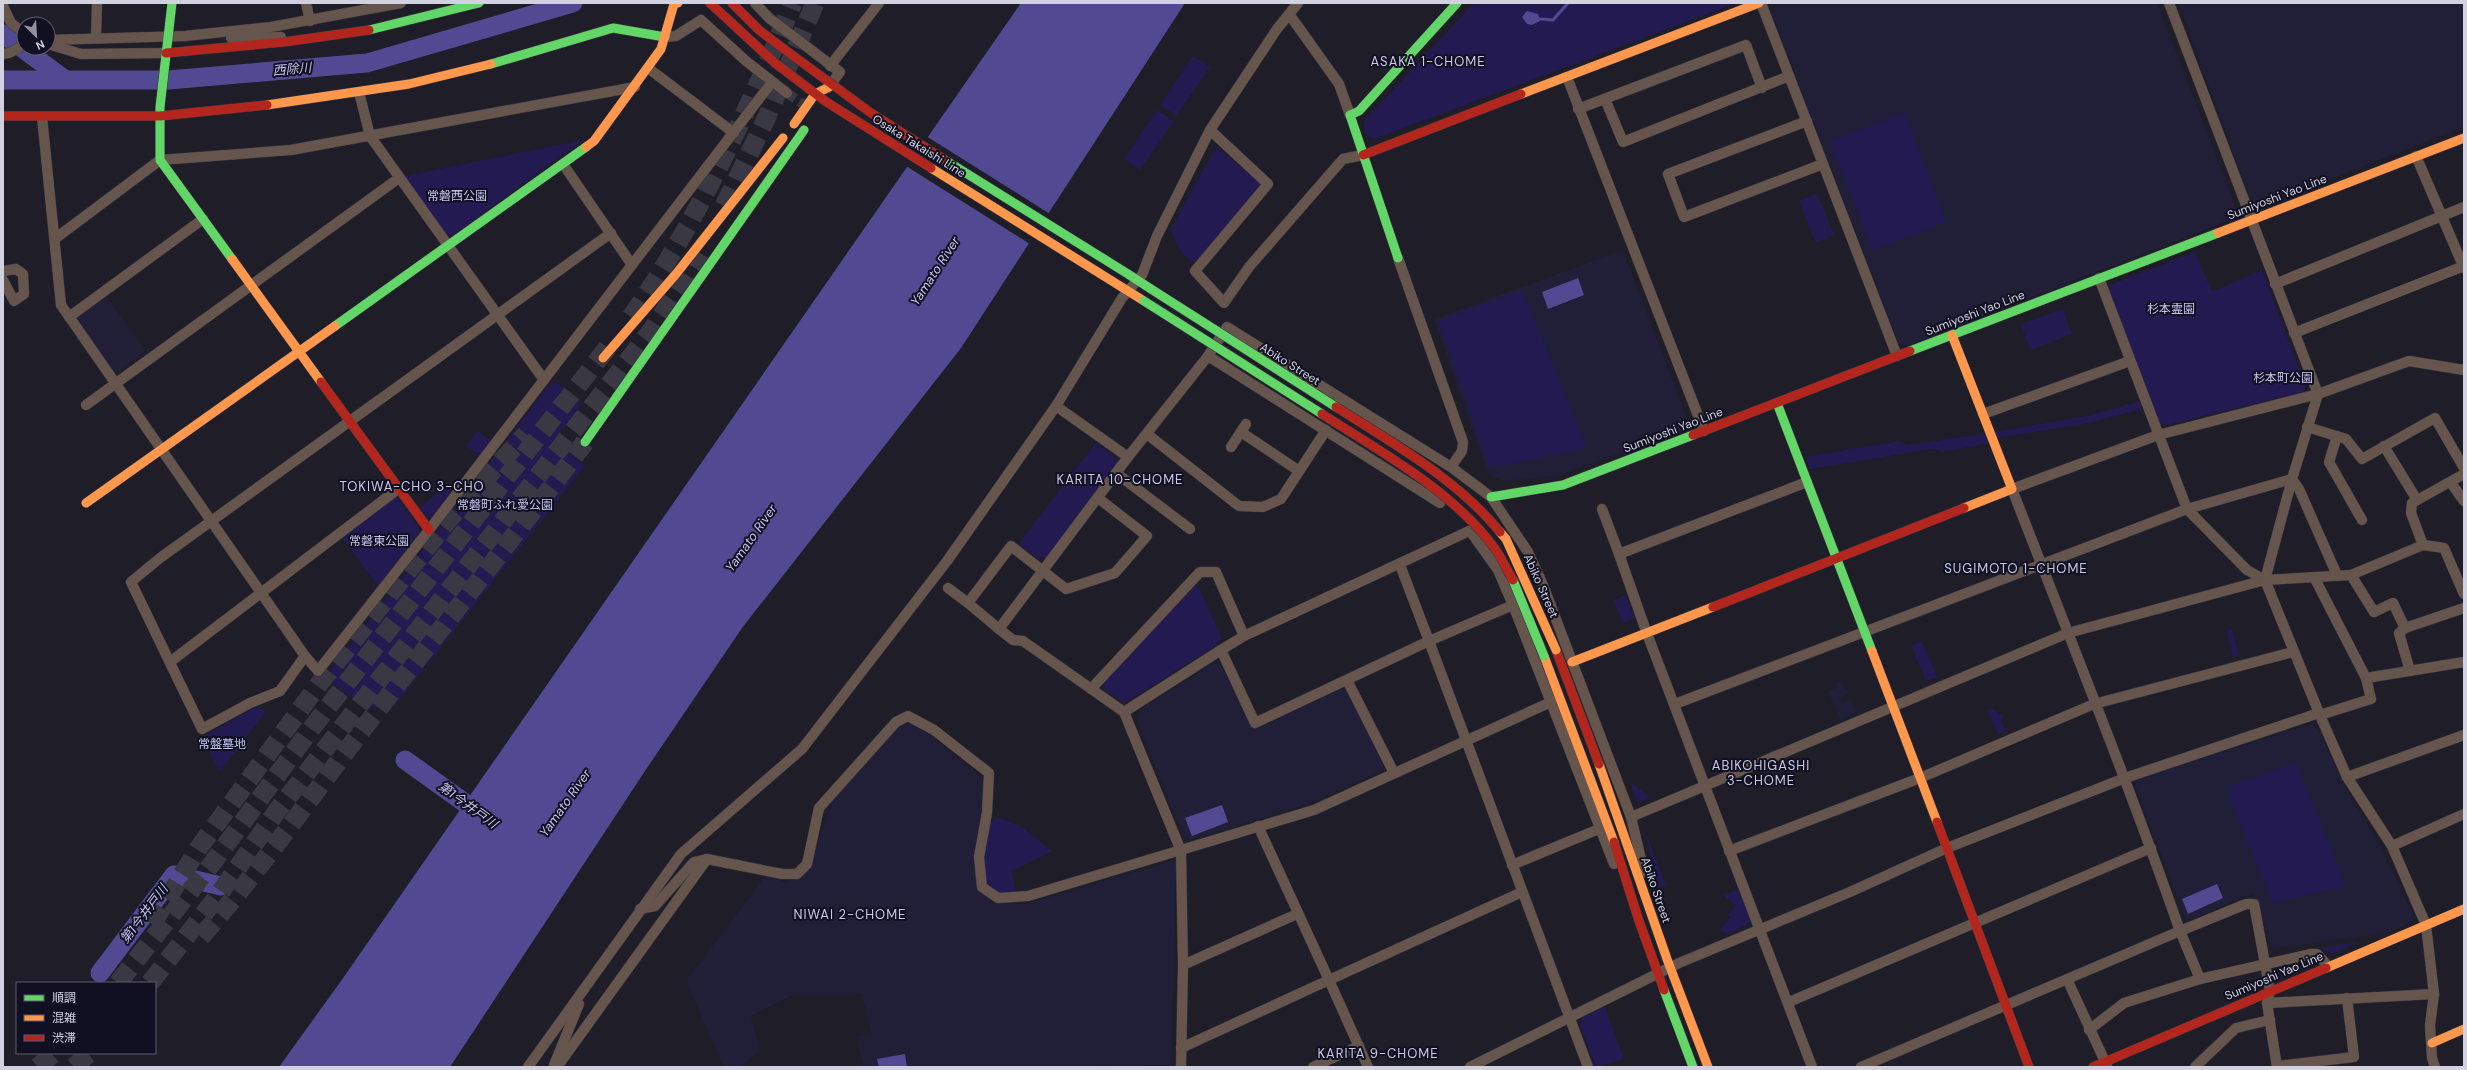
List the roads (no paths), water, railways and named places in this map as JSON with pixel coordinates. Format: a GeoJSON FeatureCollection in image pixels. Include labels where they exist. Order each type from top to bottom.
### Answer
{"type":"FeatureCollection","features":[{"type":"Feature","properties":{"kind":"main road"},"geometry":{"type":"LineString","coordinates":[[172,3],[160,111],[160,160],[429,530]]}},
{"type":"Feature","properties":{"kind":"main road"},"geometry":{"type":"LineString","coordinates":[[165,57],[358,32],[479,3]]}},
{"type":"Feature","properties":{"kind":"main road"},"geometry":{"type":"LineString","coordinates":[[86,503],[594,141],[635,87],[661,49],[674,4],[678,3]]}},
{"type":"Feature","properties":{"kind":"main road","name":"Osaka Takaishi Line"},"geometry":{"type":"LineString","coordinates":[[710,3],[775,63],[815,94],[819,106],[1124,289]]}},
{"type":"Feature","properties":{"kind":"main road","name":"Osaka Takaishi Line"},"geometry":{"type":"LineString","coordinates":[[732,3],[759,30],[830,86],[871,114],[1138,281]]}},
{"type":"Feature","properties":{"kind":"main road"},"geometry":{"type":"LineString","coordinates":[[1398,258],[1350,115],[1359,111],[1457,3]]}},
{"type":"Feature","properties":{"kind":"main road"},"geometry":{"type":"LineString","coordinates":[[1363,155],[1760,3]]}},
{"type":"Feature","properties":{"kind":"main road"},"geometry":{"type":"LineString","coordinates":[[3,116],[42,117],[243,108],[359,92],[450,75],[614,28],[665,37]]}},
{"type":"Feature","properties":{"kind":"main road"},"geometry":{"type":"LineString","coordinates":[[603,358],[724,216],[815,94],[830,86]]}},
{"type":"Feature","properties":{"kind":"main road"},"geometry":{"type":"LineString","coordinates":[[819,106],[830,86]]}},
{"type":"Feature","properties":{"kind":"main road"},"geometry":{"type":"LineString","coordinates":[[585,442],[806,127]]}},
{"type":"Feature","properties":{"kind":"main road","name":"Sumiyoshi Yao Line"},"geometry":{"type":"LineString","coordinates":[[1491,497],[1563,485],[1777,404],[2099,278],[2464,138]]}},
{"type":"Feature","properties":{"kind":"main road","name":"Abiko Street"},"geometry":{"type":"LineString","coordinates":[[1138,281],[1388,440],[1468,496],[1483,511],[1506,539],[1556,650],[1620,821],[1670,967],[1708,1067]]}},
{"type":"Feature","properties":{"kind":"main road","name":"Abiko Street"},"geometry":{"type":"LineString","coordinates":[[1124,289],[1379,450],[1450,501],[1493,546],[1513,582],[1544,656],[1610,826],[1639,921],[1693,1067]]}},
{"type":"Feature","properties":{"kind":"main road"},"geometry":{"type":"LineString","coordinates":[[1572,662],[1646,631],[2012,489],[1952,335]]}},
{"type":"Feature","properties":{"kind":"main road"},"geometry":{"type":"LineString","coordinates":[[1777,404],[2029,1067]]}},
{"type":"Feature","properties":{"kind":"main road","name":"Sumiyoshi Yao Line"},"geometry":{"type":"LineString","coordinates":[[2093,1067],[2106,1065],[2270,991],[2464,909]]}},
{"type":"Feature","properties":{"kind":"main road"},"geometry":{"type":"LineString","coordinates":[[2432,1043],[2464,1029]]}},
{"type":"Feature","properties":{"kind":"street"},"geometry":{"type":"LineString","coordinates":[[96,37],[97,3]]}},
{"type":"Feature","properties":{"kind":"street"},"geometry":{"type":"LineString","coordinates":[[306,3],[310,21]]}},
{"type":"Feature","properties":{"kind":"street"},"geometry":{"type":"LineString","coordinates":[[56,40],[96,37],[185,36],[310,21],[399,3]]}},
{"type":"Feature","properties":{"kind":"street"},"geometry":{"type":"LineString","coordinates":[[755,3],[769,18],[830,66],[840,72],[819,106]]}},
{"type":"Feature","properties":{"kind":"street"},"geometry":{"type":"LineString","coordinates":[[830,66],[879,3]]}},
{"type":"Feature","properties":{"kind":"street"},"geometry":{"type":"LineString","coordinates":[[528,1067],[640,909],[681,854],[802,749],[947,561],[1056,406],[1124,289],[1138,281],[1157,236],[1210,130],[1277,29],[1298,3]]}},
{"type":"Feature","properties":{"kind":"street"},"geometry":{"type":"LineString","coordinates":[[1760,3],[1898,356]]}},
{"type":"Feature","properties":{"kind":"street"},"geometry":{"type":"LineString","coordinates":[[2169,3],[2318,394],[2292,479],[2265,580],[2293,652],[2347,777],[2392,846],[2426,925],[2434,994],[2430,1025],[2435,1067]]}},
{"type":"Feature","properties":{"kind":"street"},"geometry":{"type":"LineString","coordinates":[[3,6],[11,23],[16,27]]}},
{"type":"Feature","properties":{"kind":"street"},"geometry":{"type":"LineString","coordinates":[[1289,14],[1339,84],[1350,115]]}},
{"type":"Feature","properties":{"kind":"street"},"geometry":{"type":"LineString","coordinates":[[665,37],[676,36],[701,20],[772,82],[787,93]]}},
{"type":"Feature","properties":{"kind":"street"},"geometry":{"type":"LineString","coordinates":[[185,36],[206,39],[267,36],[303,39]]}},
{"type":"Feature","properties":{"kind":"street"},"geometry":{"type":"LineString","coordinates":[[56,46],[81,54],[165,57]]}},
{"type":"Feature","properties":{"kind":"street"},"geometry":{"type":"LineString","coordinates":[[1578,109],[1746,46],[1762,88]]}},
{"type":"Feature","properties":{"kind":"street"},"geometry":{"type":"LineString","coordinates":[[6,54],[16,49]]}},
{"type":"Feature","properties":{"kind":"street"},"geometry":{"type":"LineString","coordinates":[[648,68],[734,133]]}},
{"type":"Feature","properties":{"kind":"street"},"geometry":{"type":"LineString","coordinates":[[1605,99],[1623,142],[1789,76]]}},
{"type":"Feature","properties":{"kind":"street"},"geometry":{"type":"LineString","coordinates":[[1567,77],[1578,109],[1704,431]]}},
{"type":"Feature","properties":{"kind":"street"},"geometry":{"type":"LineString","coordinates":[[42,117],[56,238],[61,305],[210,521],[305,656],[318,671],[429,530],[772,82]]}},
{"type":"Feature","properties":{"kind":"street"},"geometry":{"type":"LineString","coordinates":[[56,238],[160,160],[291,150],[635,87]]}},
{"type":"Feature","properties":{"kind":"street"},"geometry":{"type":"LineString","coordinates":[[359,92],[370,136],[544,380]]}},
{"type":"Feature","properties":{"kind":"street"},"geometry":{"type":"LineString","coordinates":[[1807,121],[1668,174],[1684,217],[1823,164]]}},
{"type":"Feature","properties":{"kind":"street"},"geometry":{"type":"LineString","coordinates":[[1210,130],[1268,184],[1195,271],[1224,303],[1249,267],[1343,159],[1363,155]]}},
{"type":"Feature","properties":{"kind":"street"},"geometry":{"type":"LineString","coordinates":[[2294,333],[2464,267],[2416,156]]}},
{"type":"Feature","properties":{"kind":"street"},"geometry":{"type":"LineString","coordinates":[[563,164],[632,265]]}},
{"type":"Feature","properties":{"kind":"street"},"geometry":{"type":"LineString","coordinates":[[86,405],[399,178]]}},
{"type":"Feature","properties":{"kind":"street"},"geometry":{"type":"LineString","coordinates":[[2275,284],[2464,207]]}},
{"type":"Feature","properties":{"kind":"street"},"geometry":{"type":"LineString","coordinates":[[69,317],[203,219]]}},
{"type":"Feature","properties":{"kind":"street"},"geometry":{"type":"LineString","coordinates":[[305,656],[280,691],[250,703],[202,729],[132,582],[143,570],[210,521],[611,233]]}},
{"type":"Feature","properties":{"kind":"street"},"geometry":{"type":"LineString","coordinates":[[1398,258],[1463,442],[1462,451],[1451,467]]}},
{"type":"Feature","properties":{"kind":"street"},"geometry":{"type":"LineString","coordinates":[[3,271],[16,269],[23,274],[24,294],[14,301],[3,280]]}},
{"type":"Feature","properties":{"kind":"street"},"geometry":{"type":"LineString","coordinates":[[2099,278],[2187,509],[2247,570],[2265,580]]}},
{"type":"Feature","properties":{"kind":"street"},"geometry":{"type":"LineString","coordinates":[[999,629],[1128,457],[1208,356],[1227,327],[1451,467],[1491,497],[1528,552],[1543,585],[1631,817],[1656,926]]}},
{"type":"Feature","properties":{"kind":"street"},"geometry":{"type":"LineString","coordinates":[[1208,356],[1446,506],[1469,531],[1498,570],[1600,829],[1639,921]]}},
{"type":"Feature","properties":{"kind":"street"},"geometry":{"type":"LineString","coordinates":[[1983,414],[2130,361]]}},
{"type":"Feature","properties":{"kind":"street"},"geometry":{"type":"LineString","coordinates":[[2200,979],[2180,931],[2125,778],[2094,704],[2012,489],[2158,435],[2318,394],[2409,361],[2464,370]]}},
{"type":"Feature","properties":{"kind":"street"},"geometry":{"type":"LineString","coordinates":[[1056,406],[1128,457]]}},
{"type":"Feature","properties":{"kind":"street"},"geometry":{"type":"LineString","coordinates":[[2307,427],[2346,439],[2362,459],[2435,418],[2464,468]]}},
{"type":"Feature","properties":{"kind":"street"},"geometry":{"type":"LineString","coordinates":[[1232,447],[1244,428],[1299,470]]}},
{"type":"Feature","properties":{"kind":"street"},"geometry":{"type":"LineString","coordinates":[[1147,434],[1239,506],[1263,507],[1281,499],[1326,430]]}},
{"type":"Feature","properties":{"kind":"street"},"geometry":{"type":"LineString","coordinates":[[1377,463],[1373,451],[1384,434],[1395,432]]}},
{"type":"Feature","properties":{"kind":"street"},"geometry":{"type":"LineString","coordinates":[[2336,436],[2329,462],[2362,520]]}},
{"type":"Feature","properties":{"kind":"street"},"geometry":{"type":"LineString","coordinates":[[2384,446],[2417,500]]}},
{"type":"Feature","properties":{"kind":"street"},"geometry":{"type":"LineString","coordinates":[[1116,473],[1184,519],[1190,529]]}},
{"type":"Feature","properties":{"kind":"street"},"geometry":{"type":"LineString","coordinates":[[2422,545],[2411,513],[2412,502],[2451,483],[2464,474]]}},
{"type":"Feature","properties":{"kind":"street"},"geometry":{"type":"LineString","coordinates":[[1675,704],[2187,509],[2292,479]]}},
{"type":"Feature","properties":{"kind":"street"},"geometry":{"type":"LineString","coordinates":[[2292,479],[2299,489],[2337,575]]}},
{"type":"Feature","properties":{"kind":"street"},"geometry":{"type":"LineString","coordinates":[[1619,554],[1807,482]]}},
{"type":"Feature","properties":{"kind":"street"},"geometry":{"type":"LineString","coordinates":[[2451,483],[2464,501]]}},
{"type":"Feature","properties":{"kind":"street"},"geometry":{"type":"LineString","coordinates":[[170,662],[398,489]]}},
{"type":"Feature","properties":{"kind":"street"},"geometry":{"type":"LineString","coordinates":[[1446,506],[1491,497]]}},
{"type":"Feature","properties":{"kind":"street"},"geometry":{"type":"LineString","coordinates":[[968,603],[1011,546],[1066,590],[1115,573],[1147,536],[1098,498]]}},
{"type":"Feature","properties":{"kind":"street"},"geometry":{"type":"LineString","coordinates":[[1602,509],[1646,631],[1675,704],[1729,851],[1789,1002],[1812,1067]]}},
{"type":"Feature","properties":{"kind":"street"},"geometry":{"type":"LineString","coordinates":[[1124,712],[1244,636],[1400,565],[1469,531]]}},
{"type":"Feature","properties":{"kind":"street"},"geometry":{"type":"LineString","coordinates":[[1631,817],[1705,784],[2068,633],[2265,580],[2351,575],[2422,545],[2444,548],[2464,594]]}},
{"type":"Feature","properties":{"kind":"street"},"geometry":{"type":"LineString","coordinates":[[1498,570],[1511,569],[1521,563],[1528,552]]}},
{"type":"Feature","properties":{"kind":"street"},"geometry":{"type":"LineString","coordinates":[[1400,565],[1588,1067]]}},
{"type":"Feature","properties":{"kind":"street"},"geometry":{"type":"LineString","coordinates":[[1091,689],[1200,572],[1216,572],[1244,636]]}},
{"type":"Feature","properties":{"kind":"street"},"geometry":{"type":"LineString","coordinates":[[2351,575],[2374,612],[2393,603],[2405,628]]}},
{"type":"Feature","properties":{"kind":"street"},"geometry":{"type":"LineString","coordinates":[[1470,1067],[1570,1019],[1670,967],[1760,930],[1947,848],[2125,778],[2319,713],[2323,714],[2371,699],[2366,678],[2314,577]]}},
{"type":"Feature","properties":{"kind":"street"},"geometry":{"type":"LineString","coordinates":[[948,588],[1013,640],[1023,641],[1124,712],[1181,851],[1183,965],[1181,1067]]}},
{"type":"Feature","properties":{"kind":"street"},"geometry":{"type":"LineString","coordinates":[[1221,650],[1255,723],[1429,641],[1513,605]]}},
{"type":"Feature","properties":{"kind":"street"},"geometry":{"type":"LineString","coordinates":[[2410,671],[2399,633],[2405,628],[2464,608]]}},
{"type":"Feature","properties":{"kind":"street"},"geometry":{"type":"LineString","coordinates":[[1729,851],[1920,778],[2094,704],[2293,652]]}},
{"type":"Feature","properties":{"kind":"street"},"geometry":{"type":"LineString","coordinates":[[2366,678],[2464,662]]}},
{"type":"Feature","properties":{"kind":"street"},"geometry":{"type":"LineString","coordinates":[[1348,680],[1394,773]]}},
{"type":"Feature","properties":{"kind":"street"},"geometry":{"type":"LineString","coordinates":[[640,909],[655,906],[694,862],[707,859],[782,874],[797,874],[807,864],[819,808],[896,722],[908,716],[934,730],[989,773],[987,813],[979,857],[982,887],[998,898],[1028,896],[1314,810],[1551,702]]}},
{"type":"Feature","properties":{"kind":"street"},"geometry":{"type":"LineString","coordinates":[[2347,777],[2464,735]]}},
{"type":"Feature","properties":{"kind":"street"},"geometry":{"type":"LineString","coordinates":[[2392,846],[2464,814]]}},
{"type":"Feature","properties":{"kind":"street"},"geometry":{"type":"LineString","coordinates":[[1258,826],[1368,1067]]}},
{"type":"Feature","properties":{"kind":"street"},"geometry":{"type":"LineString","coordinates":[[1512,866],[1600,829]]}},
{"type":"Feature","properties":{"kind":"street"},"geometry":{"type":"LineString","coordinates":[[1789,1002],[2151,848]]}},
{"type":"Feature","properties":{"kind":"street"},"geometry":{"type":"LineString","coordinates":[[558,1067],[707,859]]}},
{"type":"Feature","properties":{"kind":"street"},"geometry":{"type":"LineString","coordinates":[[1181,1048],[1522,892]]}},
{"type":"Feature","properties":{"kind":"street"},"geometry":{"type":"LineString","coordinates":[[1861,1067],[2246,904],[2254,904],[2270,991],[2268,1003],[2277,1067],[2354,1057],[2347,998]]}},
{"type":"Feature","properties":{"kind":"street"},"geometry":{"type":"LineString","coordinates":[[1183,965],[1297,914]]}},
{"type":"Feature","properties":{"kind":"street"},"geometry":{"type":"LineString","coordinates":[[2089,1030],[2124,1003],[2200,979],[2264,963],[2317,954],[2328,966]]}},
{"type":"Feature","properties":{"kind":"street"},"geometry":{"type":"LineString","coordinates":[[2067,979],[2106,1065]]}},
{"type":"Feature","properties":{"kind":"street"},"geometry":{"type":"LineString","coordinates":[[554,1067],[584,989]]}},
{"type":"Feature","properties":{"kind":"street"},"geometry":{"type":"LineString","coordinates":[[2268,1003],[2434,994]]}},
{"type":"Feature","properties":{"kind":"street"},"geometry":{"type":"LineString","coordinates":[[2195,1067],[2236,1028],[2270,1020]]}},
{"type":"Feature","properties":{"kind":"street"},"geometry":{"type":"LineString","coordinates":[[1313,1067],[1359,1046]]}},
{"type":"Feature","properties":{"kind":"water","name":"Yamato River"},"geometry":{"type":"Polygon","coordinates":[[[1021,3],[1185,3],[961,348],[742,628],[645,771],[450,1067],[279,1067],[341,981],[1021,3]]]}},
{"type":"Feature","properties":{"kind":"water"},"geometry":{"type":"Polygon","coordinates":[[[1527,11],[1538,14],[1540,21],[1532,25],[1527,24],[1522,17],[1527,11]]]}},
{"type":"Feature","properties":{"kind":"water"},"geometry":{"type":"Polygon","coordinates":[[[1578,278],[1584,295],[1548,309],[1542,292],[1578,278]]]}},
{"type":"Feature","properties":{"kind":"water"},"geometry":{"type":"Polygon","coordinates":[[[1222,805],[1228,822],[1192,836],[1185,818],[1222,805]]]}},
{"type":"Feature","properties":{"kind":"water"},"geometry":{"type":"Polygon","coordinates":[[[2217,884],[2223,898],[2188,914],[2182,899],[2217,884]]]}},
{"type":"Feature","properties":{"kind":"water"},"geometry":{"type":"Polygon","coordinates":[[[905,1054],[907,1067],[879,1067],[877,1059],[905,1054]]]}},
{"type":"Feature","properties":{"kind":"waterway","name":"西除川"},"geometry":{"type":"LineString","coordinates":[[3,80],[168,80],[367,63],[573,3]]}},
{"type":"Feature","properties":{"kind":"waterway"},"geometry":{"type":"LineString","coordinates":[[1540,19],[1553,20],[1568,3]]}},
{"type":"Feature","properties":{"kind":"waterway"},"geometry":{"type":"LineString","coordinates":[[3,34],[64,79]]}},
{"type":"Feature","properties":{"kind":"waterway","name":"第1今井戸川"},"geometry":{"type":"LineString","coordinates":[[405,760],[486,818]]}},
{"type":"Feature","properties":{"kind":"waterway","name":"第1今井戸川"},"geometry":{"type":"LineString","coordinates":[[100,973],[174,875],[221,886]]}},
{"type":"Feature","properties":{"kind":"tunnel"},"geometry":{"type":"LineString","coordinates":[[631,317],[656,280],[700,203],[758,84],[793,3]]}},
{"type":"Feature","properties":{"kind":"tunnel"},"geometry":{"type":"LineString","coordinates":[[724,206],[766,119],[815,3]]}},
{"type":"Feature","properties":{"kind":"tunnel"},"geometry":{"type":"LineString","coordinates":[[787,93],[810,109]]}},
{"type":"Feature","properties":{"kind":"tunnel"},"geometry":{"type":"LineString","coordinates":[[151,982],[217,897],[277,811],[651,331],[684,281],[700,253]]}},
{"type":"Feature","properties":{"kind":"tunnel"},"geometry":{"type":"LineString","coordinates":[[119,982],[214,861],[311,729],[611,343]]}},
{"type":"Feature","properties":{"kind":"tunnel"},"geometry":{"type":"LineString","coordinates":[[152,924],[198,849],[319,684],[450,518],[526,434]]}},
{"type":"Feature","properties":{"kind":"tunnel"},"geometry":{"type":"LineString","coordinates":[[201,937],[264,860],[363,729],[503,550],[585,442]]}},
{"type":"Feature","properties":{"kind":"tunnel"},"geometry":{"type":"LineString","coordinates":[[38,1067],[53,1054]]}},
{"type":"Feature","properties":{"kind":"tunnel"},"geometry":{"type":"LineString","coordinates":[[74,1067],[88,1054]]}},
{"type":"Feature","properties":{"kind":"district","name":"ASAKA 1-CHOME"},"geometry":{"type":"Point","coordinates":[1428,61]}},
{"type":"Feature","properties":{"kind":"district","name":"KARITA 10-CHOME"},"geometry":{"type":"Point","coordinates":[1120,479]}},
{"type":"Feature","properties":{"kind":"district","name":"TOKIWA-CHO 3-CHO"},"geometry":{"type":"Point","coordinates":[412,486]}},
{"type":"Feature","properties":{"kind":"district","name":"SUGIMOTO 1-CHOME"},"geometry":{"type":"Point","coordinates":[2016,568]}},
{"type":"Feature","properties":{"kind":"district","name":"ABIKOHIGASHI 3-CHOME"},"geometry":{"type":"Point","coordinates":[1761,772]}},
{"type":"Feature","properties":{"kind":"district","name":"NIWAI 2-CHOME"},"geometry":{"type":"Point","coordinates":[850,914]}},
{"type":"Feature","properties":{"kind":"district","name":"KARITA 9-CHOME"},"geometry":{"type":"Point","coordinates":[1378,1053]}},
{"type":"Feature","properties":{"kind":"park label","name":"常磐西公園"},"geometry":{"type":"Point","coordinates":[457,196]}},
{"type":"Feature","properties":{"kind":"park label","name":"杉本霊園"},"geometry":{"type":"Point","coordinates":[2171,309]}},
{"type":"Feature","properties":{"kind":"park label","name":"杉本町公園"},"geometry":{"type":"Point","coordinates":[2283,378]}},
{"type":"Feature","properties":{"kind":"park label","name":"常磐町ふれ愛公園"},"geometry":{"type":"Point","coordinates":[505,505]}},
{"type":"Feature","properties":{"kind":"park label","name":"常磐東公園"},"geometry":{"type":"Point","coordinates":[379,541]}},
{"type":"Feature","properties":{"kind":"park label","name":"常盤墓地"},"geometry":{"type":"Point","coordinates":[222,744]}}]}
